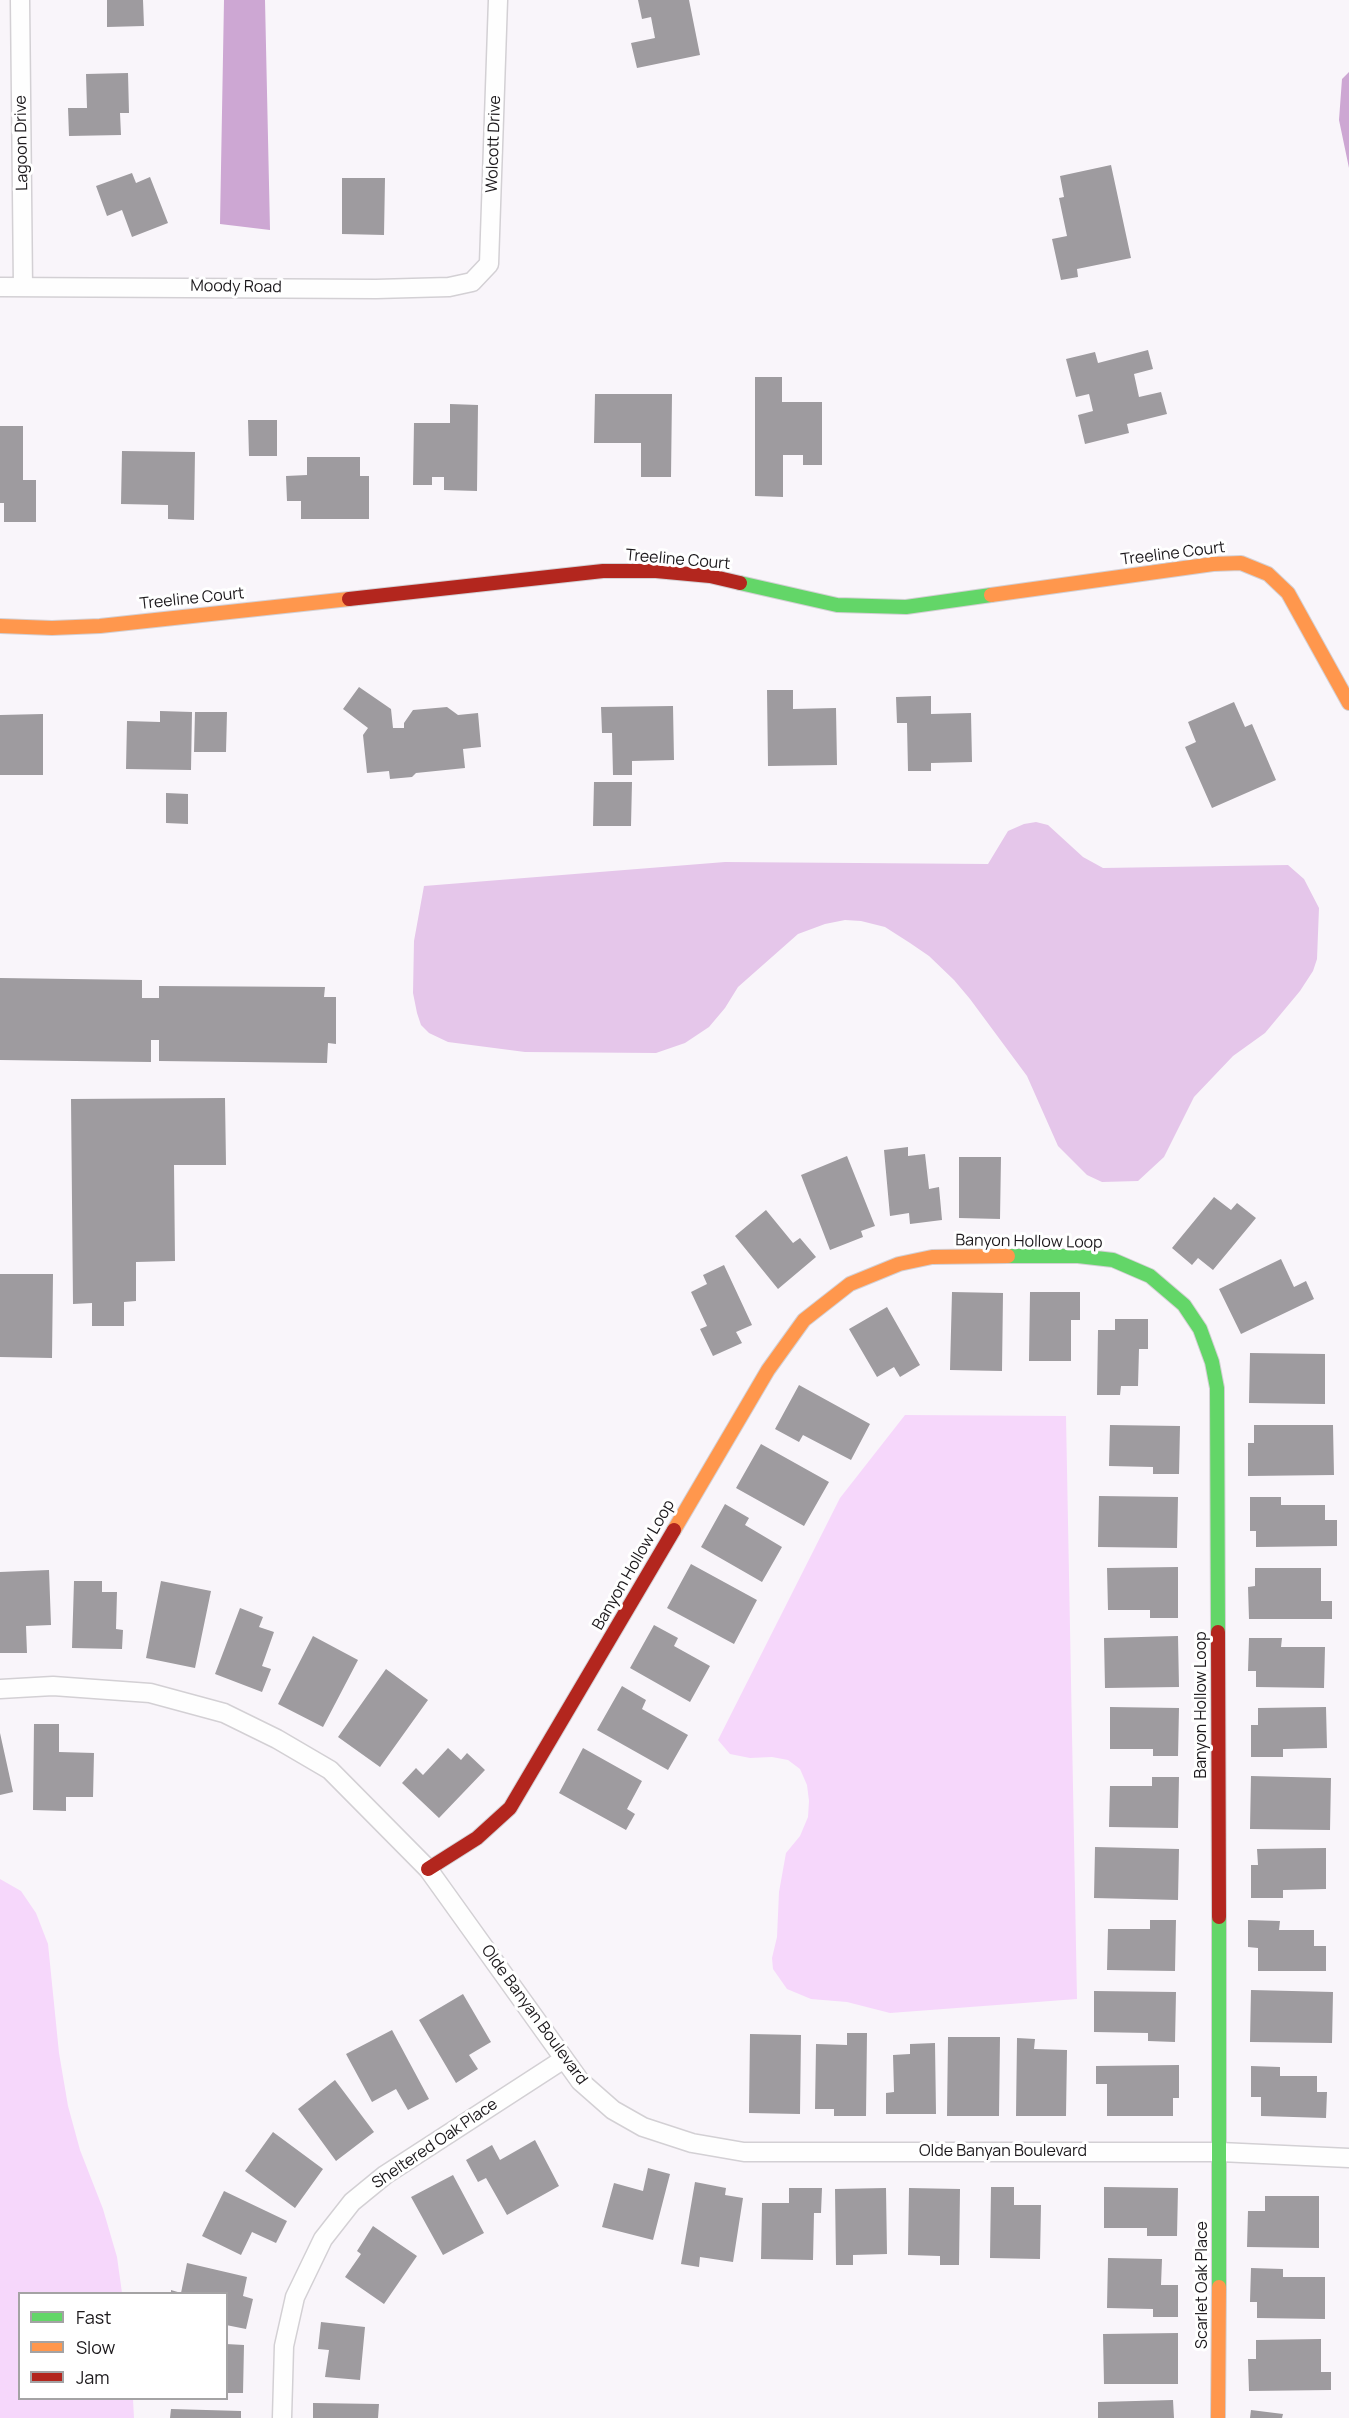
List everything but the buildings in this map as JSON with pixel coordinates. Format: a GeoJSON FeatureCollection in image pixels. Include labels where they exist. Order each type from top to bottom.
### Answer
{"type":"FeatureCollection","features":[{"type":"Feature","properties":{"kind":"street","name":"Lagoon Drive"},"geometry":{"type":"LineString","coordinates":[[20,0],[23,286]]}},
{"type":"Feature","properties":{"kind":"street","name":"Wolcott Drive"},"geometry":{"type":"LineString","coordinates":[[472,282],[489,264],[498,0]]}},
{"type":"Feature","properties":{"kind":"street","name":"Moody Road"},"geometry":{"type":"LineString","coordinates":[[0,287],[376,289],[449,287],[472,282]]}},
{"type":"Feature","properties":{"kind":"street","name":"Treeline Court"},"geometry":{"type":"LineString","coordinates":[[0,626],[52,628],[100,626],[603,571],[656,571],[710,576],[837,605],[906,607],[1213,564],[1241,563],[1268,574],[1288,593],[1349,703]]}},
{"type":"Feature","properties":{"kind":"street","name":"Banyon Hollow Loop"},"geometry":{"type":"LineString","coordinates":[[429,1869],[477,1838],[510,1808],[768,1370],[804,1320],[850,1284],[898,1264],[932,1257],[1078,1256],[1113,1260],[1150,1276],[1184,1305],[1200,1329],[1212,1362],[1217,1388],[1221,2152]]}},
{"type":"Feature","properties":{"kind":"street","name":"Olde Banyan Boulevard"},"geometry":{"type":"LineString","coordinates":[[0,1689],[53,1686],[150,1693],[224,1713],[277,1739],[330,1770],[429,1869],[580,2081],[605,2103],[643,2127],[693,2143],[744,2152],[1221,2152],[1349,2158]]}},
{"type":"Feature","properties":{"kind":"street","name":"Sheltered Oak Place"},"geometry":{"type":"LineString","coordinates":[[282,2418],[284,2346],[295,2297],[323,2239],[352,2202],[385,2175],[564,2059]]}},
{"type":"Feature","properties":{"kind":"street","name":"Scarlet Oak Place"},"geometry":{"type":"LineString","coordinates":[[1218,2418],[1221,2152]]}},
{"type":"Feature","properties":{"kind":"shaded area"},"geometry":{"type":"Polygon","coordinates":[[[224,0],[265,0],[270,230],[220,224],[224,0]]]}},
{"type":"Feature","properties":{"kind":"shaded area"},"geometry":{"type":"Polygon","coordinates":[[[1349,72],[1349,168],[1339,120],[1342,79],[1349,72]]]}},
{"type":"Feature","properties":{"kind":"shaded area"},"geometry":{"type":"Polygon","coordinates":[[[1036,822],[1048,825],[1083,857],[1103,868],[1288,865],[1304,879],[1319,908],[1317,959],[1313,971],[1300,991],[1265,1033],[1233,1056],[1194,1097],[1164,1157],[1138,1181],[1102,1182],[1087,1175],[1058,1146],[1027,1076],[954,980],[929,956],[885,927],[861,921],[845,920],[825,924],[798,934],[738,987],[725,1008],[709,1027],[685,1043],[656,1053],[525,1052],[448,1042],[429,1033],[421,1025],[417,1013],[413,993],[414,941],[424,886],[725,862],[988,864],[1008,831],[1036,822]]]}},
{"type":"Feature","properties":{"kind":"shaded area"},"geometry":{"type":"Polygon","coordinates":[[[905,1415],[1066,1416],[1077,1999],[890,2013],[847,2002],[811,1999],[787,1989],[773,1969],[772,1958],[777,1937],[779,1892],[786,1853],[800,1836],[808,1817],[807,1785],[800,1769],[788,1760],[772,1757],[750,1758],[730,1754],[718,1740],[840,1498],[905,1415]]]}},
{"type":"Feature","properties":{"kind":"shaded area"},"geometry":{"type":"Polygon","coordinates":[[[0,1879],[21,1891],[36,1913],[48,1944],[59,2053],[68,2106],[80,2150],[103,2209],[117,2257],[122,2292],[18,2292],[18,2400],[133,2400],[134,2418],[0,2418],[0,1879]]]}},
{"type":"Feature","properties":{"kind":"traffic: fast"},"geometry":{"type":"LineString","coordinates":[[740,583],[837,605],[906,607],[991,595]]}},
{"type":"Feature","properties":{"kind":"traffic: fast"},"geometry":{"type":"LineString","coordinates":[[1008,1256],[1078,1256],[1113,1260],[1150,1276],[1184,1305],[1200,1329],[1212,1362],[1217,1388],[1218,1632]]}},
{"type":"Feature","properties":{"kind":"traffic: fast"},"geometry":{"type":"LineString","coordinates":[[1219,1917],[1219,2287]]}},
{"type":"Feature","properties":{"kind":"traffic: slow"},"geometry":{"type":"LineString","coordinates":[[991,595],[1213,564],[1241,563],[1268,574],[1288,593],[1349,703]]}},
{"type":"Feature","properties":{"kind":"traffic: slow"},"geometry":{"type":"LineString","coordinates":[[0,626],[52,628],[100,626],[349,599]]}},
{"type":"Feature","properties":{"kind":"traffic: slow"},"geometry":{"type":"LineString","coordinates":[[674,1530],[768,1370],[804,1320],[850,1284],[899,1264],[932,1257],[1008,1256]]}},
{"type":"Feature","properties":{"kind":"traffic: slow"},"geometry":{"type":"LineString","coordinates":[[1218,2418],[1219,2287]]}},
{"type":"Feature","properties":{"kind":"traffic: jam"},"geometry":{"type":"LineString","coordinates":[[349,599],[603,571],[656,571],[710,576],[740,583]]}},
{"type":"Feature","properties":{"kind":"traffic: jam"},"geometry":{"type":"LineString","coordinates":[[428,1869],[477,1838],[510,1808],[674,1530]]}},
{"type":"Feature","properties":{"kind":"traffic: jam"},"geometry":{"type":"LineString","coordinates":[[1218,1632],[1219,1917]]}}]}
